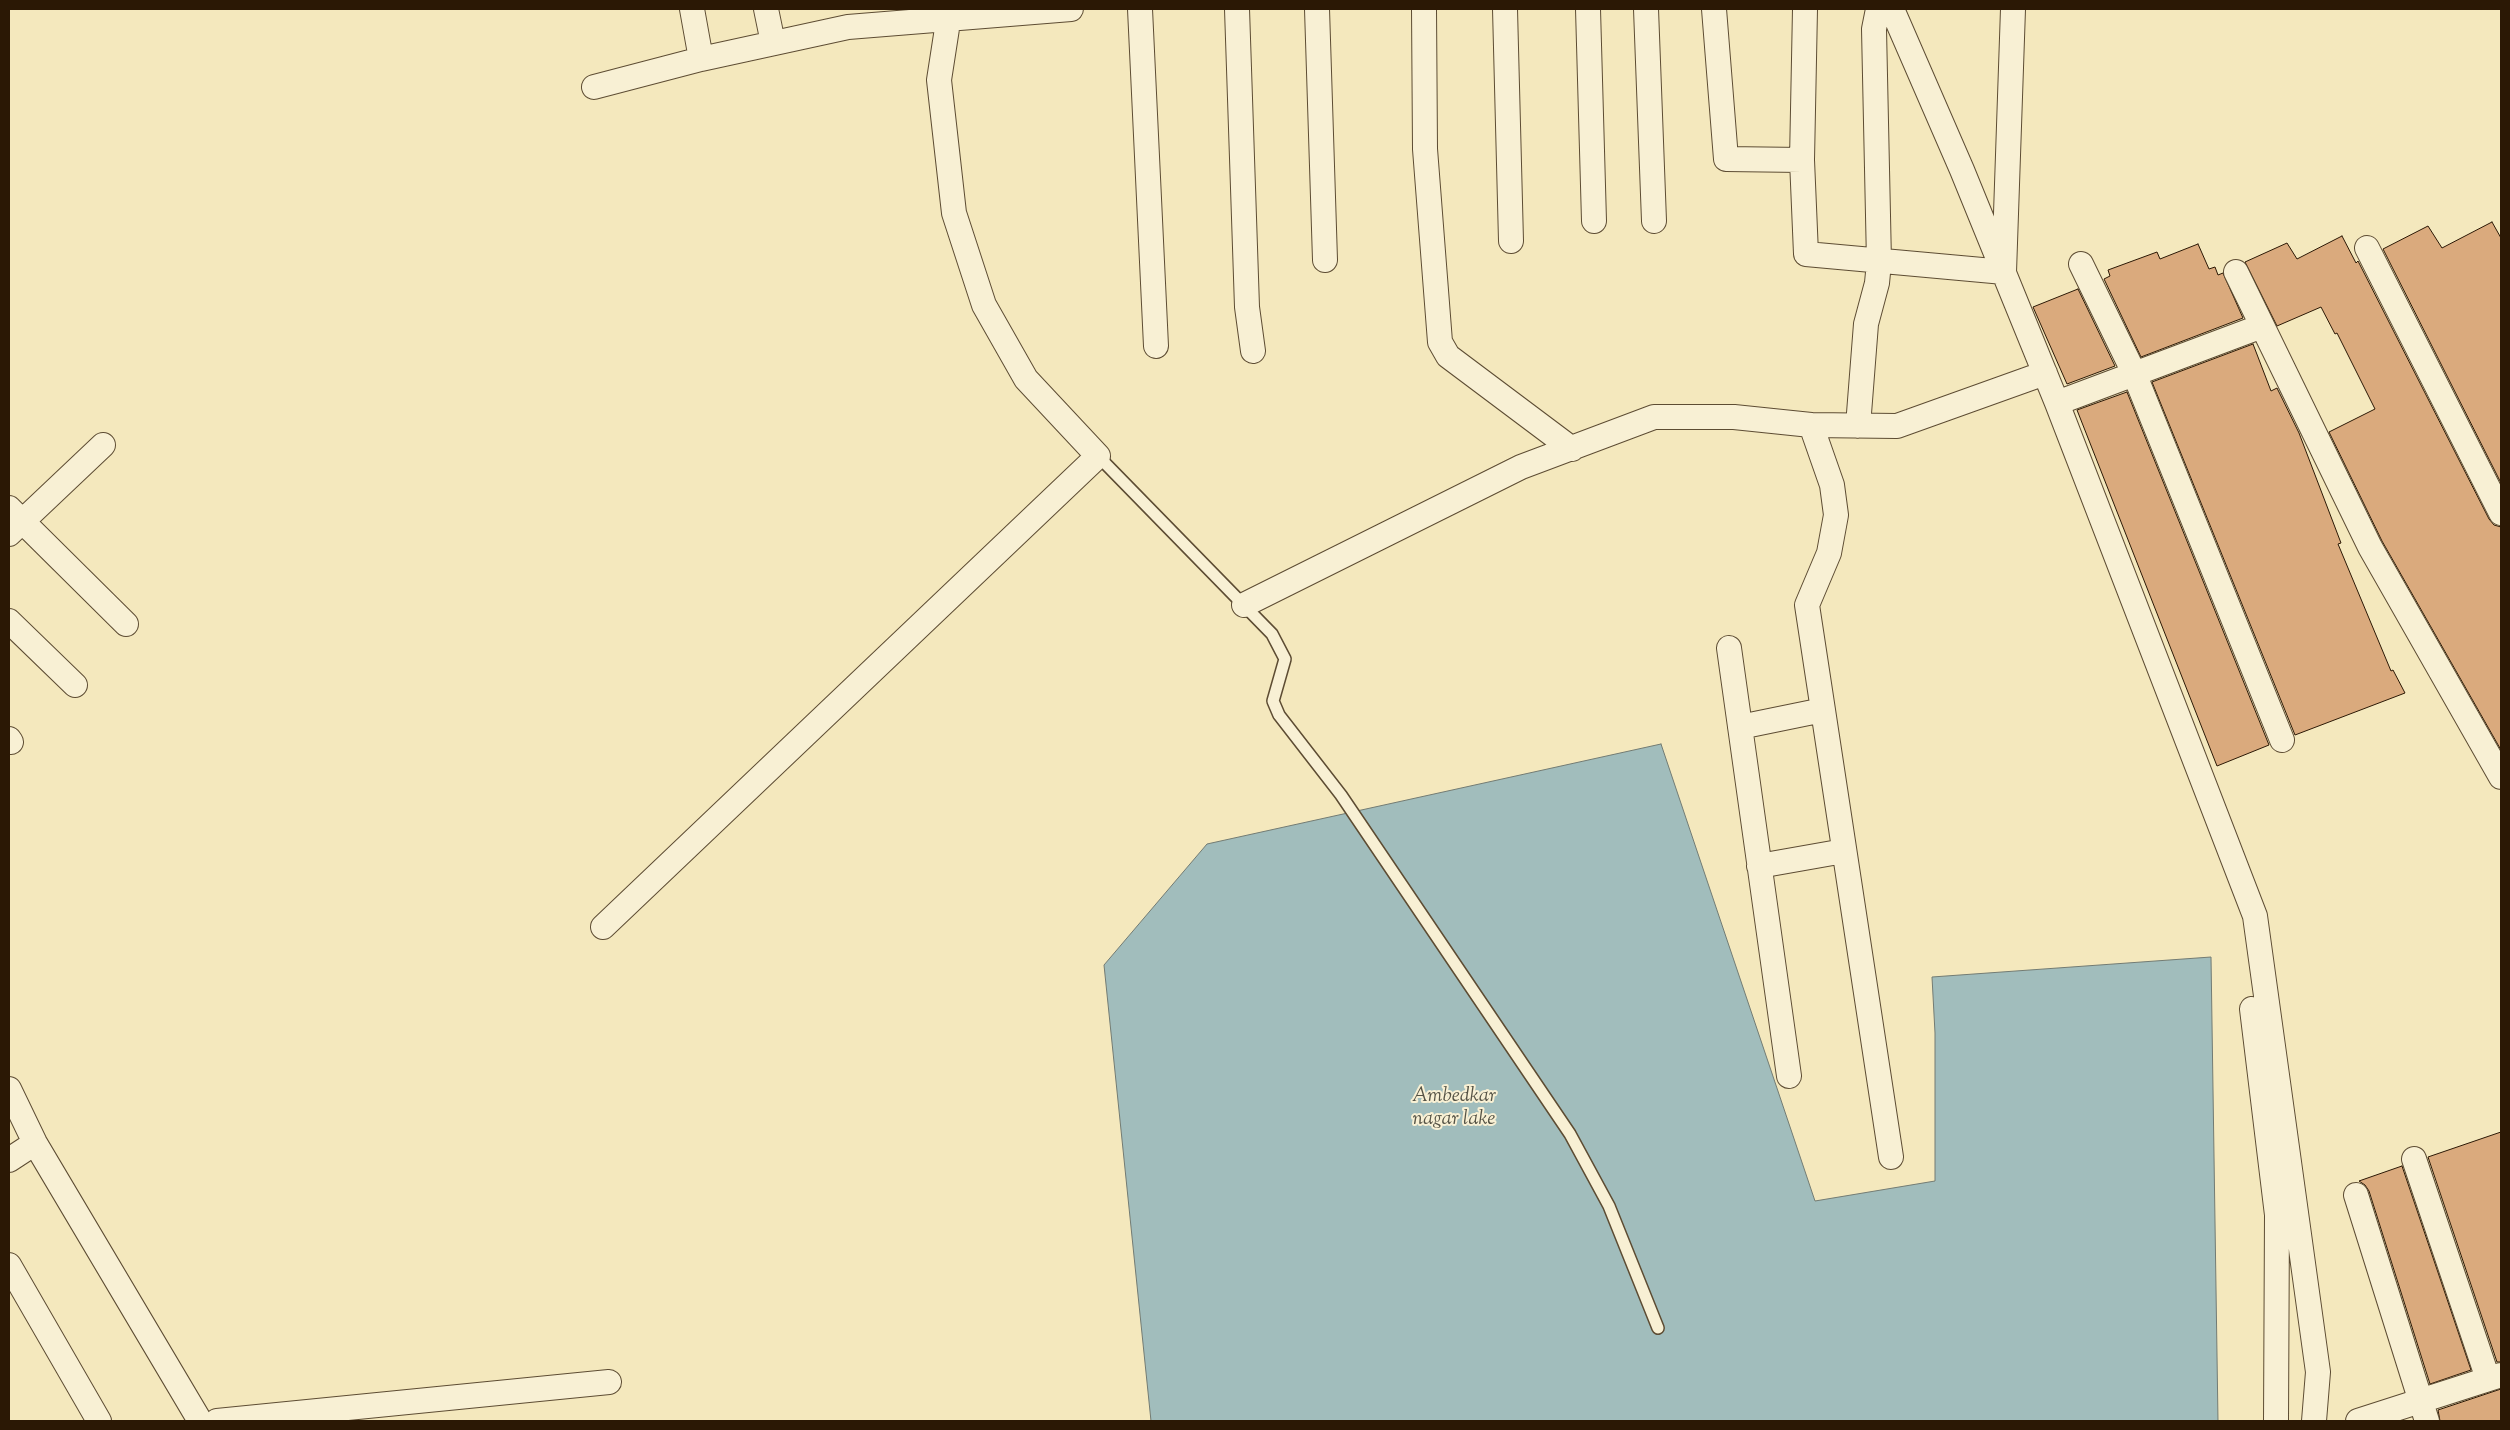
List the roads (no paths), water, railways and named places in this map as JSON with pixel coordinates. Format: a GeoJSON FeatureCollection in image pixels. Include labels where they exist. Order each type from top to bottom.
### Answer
{"type":"FeatureCollection","features":[{"type":"Feature","properties":{"kind":"street"},"geometry":{"type":"LineString","coordinates":[[696,9],[701,58]]}},
{"type":"Feature","properties":{"kind":"street"},"geometry":{"type":"LineString","coordinates":[[766,9],[774,44]]}},
{"type":"Feature","properties":{"kind":"street"},"geometry":{"type":"LineString","coordinates":[[594,87],[701,58],[774,44],[847,18],[1071,9]]}},
{"type":"Feature","properties":{"kind":"street"},"geometry":{"type":"LineString","coordinates":[[1140,9],[1156,346]]}},
{"type":"Feature","properties":{"kind":"street"},"geometry":{"type":"LineString","coordinates":[[1237,9],[1247,307],[1253,351]]}},
{"type":"Feature","properties":{"kind":"street"},"geometry":{"type":"LineString","coordinates":[[1317,9],[1325,260]]}},
{"type":"Feature","properties":{"kind":"street"},"geometry":{"type":"LineString","coordinates":[[1424,9],[1425,149],[1440,342],[1448,356],[1572,449]]}},
{"type":"Feature","properties":{"kind":"street"},"geometry":{"type":"LineString","coordinates":[[1505,9],[1511,241]]}},
{"type":"Feature","properties":{"kind":"street"},"geometry":{"type":"LineString","coordinates":[[1588,9],[1594,221]]}},
{"type":"Feature","properties":{"kind":"street"},"geometry":{"type":"LineString","coordinates":[[1646,9],[1654,221]]}},
{"type":"Feature","properties":{"kind":"street"},"geometry":{"type":"LineString","coordinates":[[1714,9],[1726,159],[1802,160]]}},
{"type":"Feature","properties":{"kind":"street"},"geometry":{"type":"LineString","coordinates":[[1805,9],[1802,160],[1806,254],[2004,272]]}},
{"type":"Feature","properties":{"kind":"street"},"geometry":{"type":"LineString","coordinates":[[1858,426],[1866,324],[1877,283],[1879,262],[1874,30],[1878,9]]}},
{"type":"Feature","properties":{"kind":"street"},"geometry":{"type":"LineString","coordinates":[[1892,9],[2004,272],[2057,403],[2255,916],[2318,1372],[2314,1421]]}},
{"type":"Feature","properties":{"kind":"street"},"geometry":{"type":"LineString","coordinates":[[2004,272],[2013,9]]}},
{"type":"Feature","properties":{"kind":"street"},"geometry":{"type":"LineString","coordinates":[[603,927],[1098,456],[1026,380],[984,305],[954,213],[939,80],[950,13]]}},
{"type":"Feature","properties":{"kind":"street"},"geometry":{"type":"LineString","coordinates":[[2367,248],[2501,513]]}},
{"type":"Feature","properties":{"kind":"street"},"geometry":{"type":"LineString","coordinates":[[2081,264],[2134,373],[2282,740]]}},
{"type":"Feature","properties":{"kind":"street"},"geometry":{"type":"LineString","coordinates":[[2236,272],[2370,547],[2501,775]]}},
{"type":"Feature","properties":{"kind":"street"},"geometry":{"type":"LineString","coordinates":[[2057,403],[2262,326]]}},
{"type":"Feature","properties":{"kind":"street"},"geometry":{"type":"LineString","coordinates":[[1244,605],[1521,467],[1654,417],[1734,417],[1810,425],[1897,426],[2045,374]]}},
{"type":"Feature","properties":{"kind":"street"},"geometry":{"type":"LineString","coordinates":[[1810,425],[1832,485],[1836,516],[1829,553],[1807,605],[1891,1157]]}},
{"type":"Feature","properties":{"kind":"street"},"geometry":{"type":"LineString","coordinates":[[103,446],[13,522],[126,624]]}},
{"type":"Feature","properties":{"kind":"street"},"geometry":{"type":"LineString","coordinates":[[9,621],[75,685]]}},
{"type":"Feature","properties":{"kind":"street"},"geometry":{"type":"LineString","coordinates":[[1728,648],[1789,1076]]}},
{"type":"Feature","properties":{"kind":"street"},"geometry":{"type":"LineString","coordinates":[[1740,726],[1823,710]]}},
{"type":"Feature","properties":{"kind":"street"},"geometry":{"type":"LineString","coordinates":[[2220,828],[2244,936],[2277,1215],[2276,1421]]}},
{"type":"Feature","properties":{"kind":"street"},"geometry":{"type":"LineString","coordinates":[[1759,866],[1844,851]]}},
{"type":"Feature","properties":{"kind":"street"},"geometry":{"type":"LineString","coordinates":[[9,1090],[35,1143],[200,1421]]}},
{"type":"Feature","properties":{"kind":"street"},"geometry":{"type":"LineString","coordinates":[[9,1160],[35,1143]]}},
{"type":"Feature","properties":{"kind":"street"},"geometry":{"type":"LineString","coordinates":[[2358,1421],[2424,1411],[2495,1377],[2414,1159]]}},
{"type":"Feature","properties":{"kind":"street"},"geometry":{"type":"LineString","coordinates":[[2356,1195],[2424,1411]]}},
{"type":"Feature","properties":{"kind":"street"},"geometry":{"type":"LineString","coordinates":[[9,1265],[99,1421]]}},
{"type":"Feature","properties":{"kind":"street"},"geometry":{"type":"LineString","coordinates":[[217,1421],[608,1382]]}},
{"type":"Feature","properties":{"kind":"lane"},"geometry":{"type":"LineString","coordinates":[[1098,456],[1272,634],[1285,659],[1274,701],[1279,715],[1340,795],[1570,1134],[1610,1206],[1658,1328]]}},
{"type":"Feature","properties":{"kind":"water","name":"Ambedkar nagar lake"},"geometry":{"type":"Polygon","coordinates":[[[1661,744],[1815,1201],[1935,1181],[1935,1033],[1932,977],[2211,957],[2218,1421],[1151,1421],[1104,965],[1207,844],[1661,744]]]}}]}
